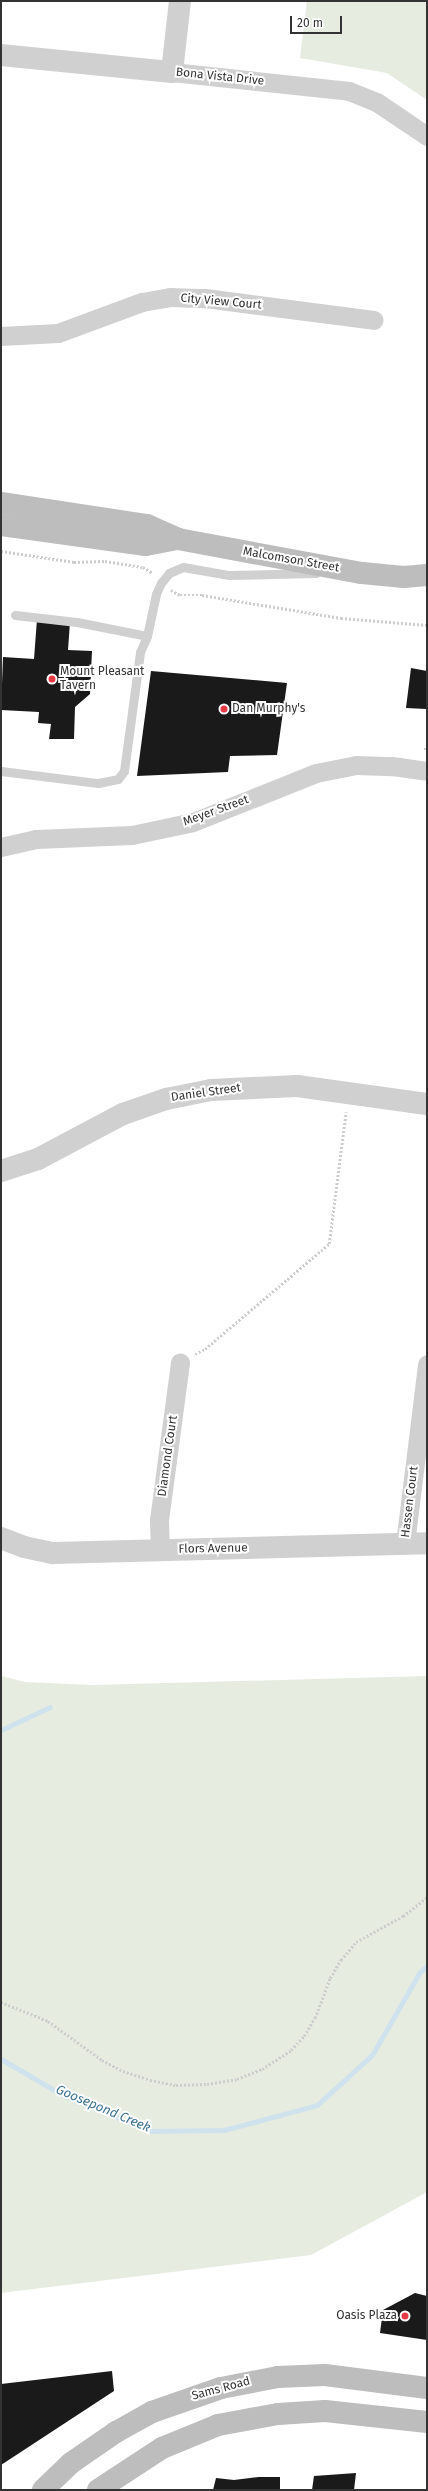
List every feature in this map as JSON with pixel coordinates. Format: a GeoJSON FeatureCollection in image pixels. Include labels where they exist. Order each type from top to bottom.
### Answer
{"type":"FeatureCollection","features":[{"type":"Feature","properties":{"kind":"main road","name":"Malcomson Street"},"geometry":{"type":"LineString","coordinates":[[2,502],[147,525],[178,539],[362,573],[404,577],[427,583]]}},
{"type":"Feature","properties":{"kind":"main road","name":"Malcomson Street"},"geometry":{"type":"LineString","coordinates":[[1,525],[146,545],[178,539]]}},
{"type":"Feature","properties":{"kind":"main road","name":"Malcomson Street"},"geometry":{"type":"LineString","coordinates":[[404,577],[427,575]]}},
{"type":"Feature","properties":{"kind":"main road","name":"Sams Road"},"geometry":{"type":"LineString","coordinates":[[43,2490],[92,2446],[134,2421],[174,2402],[247,2381],[325,2375],[427,2388]]}},
{"type":"Feature","properties":{"kind":"main road"},"geometry":{"type":"LineString","coordinates":[[98,2490],[162,2448],[218,2425],[278,2414],[325,2411],[427,2422]]}},
{"type":"Feature","properties":{"kind":"street"},"geometry":{"type":"LineString","coordinates":[[172,72],[180,1]]}},
{"type":"Feature","properties":{"kind":"street","name":"Bona Vista Drive"},"geometry":{"type":"LineString","coordinates":[[1,54],[349,91],[378,104],[427,136]]}},
{"type":"Feature","properties":{"kind":"street","name":"City View Court"},"geometry":{"type":"LineString","coordinates":[[1,336],[58,333],[142,302],[170,297],[204,298],[374,320]]}},
{"type":"Feature","properties":{"kind":"street","name":"Meyer Street"},"geometry":{"type":"LineString","coordinates":[[1,848],[36,839],[132,835],[193,822],[316,772],[356,765],[392,766],[427,771]]}},
{"type":"Feature","properties":{"kind":"street","name":"Daniel Street"},"geometry":{"type":"LineString","coordinates":[[1,1171],[38,1159],[116,1117],[166,1099],[212,1090],[254,1086],[297,1086],[427,1104]]}},
{"type":"Feature","properties":{"kind":"street","name":"Diamond Court"},"geometry":{"type":"LineString","coordinates":[[160,1550],[159,1520],[180,1362]]}},
{"type":"Feature","properties":{"kind":"street","name":"Hassen Court"},"geometry":{"type":"LineString","coordinates":[[405,1544],[427,1364]]}},
{"type":"Feature","properties":{"kind":"street","name":"Flors Avenue"},"geometry":{"type":"LineString","coordinates":[[1,1538],[24,1547],[53,1553],[427,1543]]}},
{"type":"Feature","properties":{"kind":"street"},"geometry":{"type":"LineString","coordinates":[[325,2375],[406,2380],[427,2378]]}},
{"type":"Feature","properties":{"kind":"lane"},"geometry":{"type":"LineString","coordinates":[[1,771],[98,783],[118,778],[124,770],[140,652],[147,636],[161,583],[169,573],[183,567],[229,575],[362,573]]}},
{"type":"Feature","properties":{"kind":"lane"},"geometry":{"type":"LineString","coordinates":[[15,615],[77,622],[147,636]]}},
{"type":"Feature","properties":{"kind":"path"},"geometry":{"type":"LineString","coordinates":[[1,551],[74,562],[120,563],[143,567],[154,574]]}},
{"type":"Feature","properties":{"kind":"path"},"geometry":{"type":"LineString","coordinates":[[169,588],[180,595],[202,595],[341,618],[427,625]]}},
{"type":"Feature","properties":{"kind":"path"},"geometry":{"type":"LineString","coordinates":[[180,1362],[205,1348],[329,1244],[349,1092]]}},
{"type":"Feature","properties":{"kind":"path"},"geometry":{"type":"LineString","coordinates":[[1,2002],[48,2021],[102,2060],[123,2071],[150,2080],[192,2085],[237,2079],[262,2069],[291,2050],[304,2036],[315,2018],[330,1978],[341,1960],[356,1942],[403,1916],[427,1897]]}},
{"type":"Feature","properties":{"kind":"shaded area"},"geometry":{"type":"Polygon","coordinates":[[[307,1],[424,1],[427,5],[427,100],[387,73],[300,58],[307,1]]]}},
{"type":"Feature","properties":{"kind":"shaded area"},"geometry":{"type":"Polygon","coordinates":[[[1,1676],[25,1682],[93,1685],[427,1676],[427,2192],[311,2255],[1,2293],[1,1676]]]}},
{"type":"Feature","properties":{"kind":"building"},"geometry":{"type":"Polygon","coordinates":[[[37,619],[70,622],[68,650],[92,651],[90,694],[75,707],[74,739],[49,739],[51,724],[38,723],[39,712],[1,710],[3,657],[34,659],[37,619]]]}},
{"type":"Feature","properties":{"kind":"building"},"geometry":{"type":"Polygon","coordinates":[[[411,668],[427,671],[426,709],[406,708],[411,668]]]}},
{"type":"Feature","properties":{"kind":"building"},"geometry":{"type":"Polygon","coordinates":[[[151,671],[287,683],[277,755],[230,756],[228,772],[137,776],[151,671]]]}},
{"type":"Feature","properties":{"kind":"building","name":"Oasis Plaza"},"geometry":{"type":"Polygon","coordinates":[[[415,2293],[427,2296],[427,2340],[380,2333],[383,2310],[415,2293]]]}},
{"type":"Feature","properties":{"kind":"building"},"geometry":{"type":"Polygon","coordinates":[[[112,2371],[114,2391],[1,2465],[1,2384],[112,2371]]]}},
{"type":"Feature","properties":{"kind":"building"},"geometry":{"type":"Polygon","coordinates":[[[356,2473],[354,2490],[312,2490],[314,2476],[356,2473]]]}},
{"type":"Feature","properties":{"kind":"building"},"geometry":{"type":"Polygon","coordinates":[[[259,2477],[280,2477],[280,2490],[213,2490],[216,2478],[234,2480],[259,2477]]]}},
{"type":"Feature","properties":{"kind":"waterway"},"geometry":{"type":"LineString","coordinates":[[1,1730],[50,1707]]}},
{"type":"Feature","properties":{"kind":"waterway","name":"Goosepond Creek"},"geometry":{"type":"LineString","coordinates":[[1,2059],[66,2097],[152,2131],[224,2130],[317,2105],[372,2055],[420,1972],[427,1966]]}},
{"type":"Feature","properties":{"kind":"place","name":"Mount Pleasant Tavern"},"geometry":{"type":"Point","coordinates":[52,679]}},
{"type":"Feature","properties":{"kind":"place","name":"Dan Murphy's"},"geometry":{"type":"Point","coordinates":[224,709]}},
{"type":"Feature","properties":{"kind":"place","name":"Oasis Plaza"},"geometry":{"type":"Point","coordinates":[405,2316]}}]}
